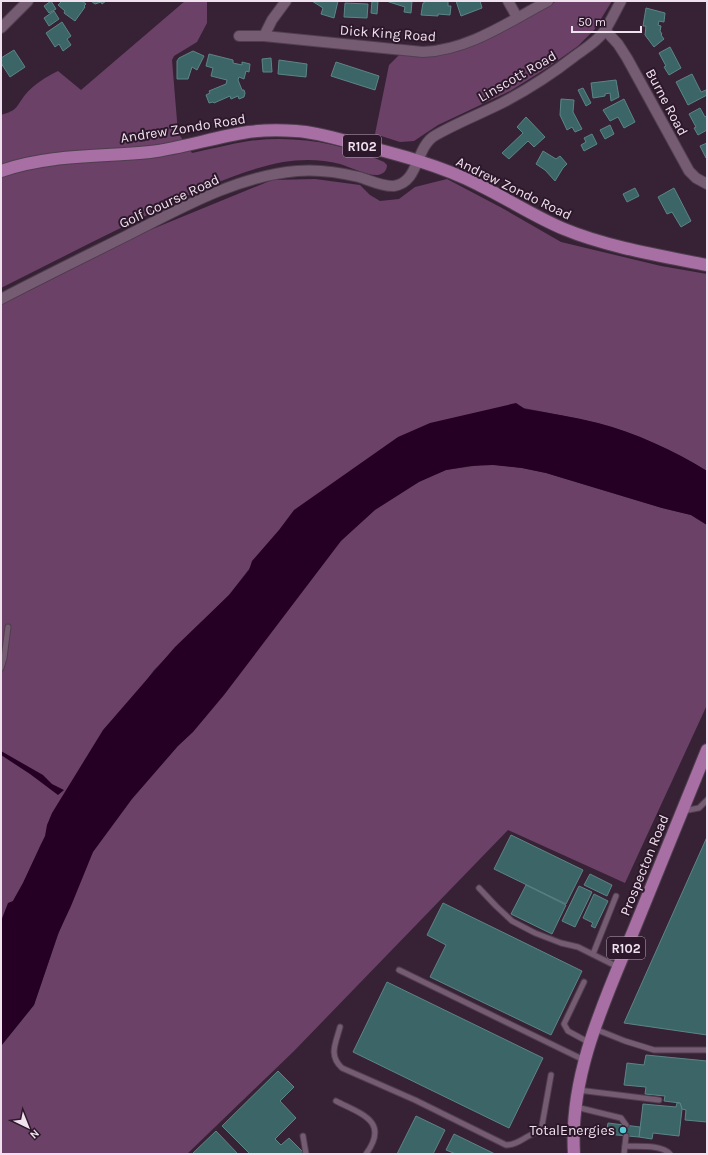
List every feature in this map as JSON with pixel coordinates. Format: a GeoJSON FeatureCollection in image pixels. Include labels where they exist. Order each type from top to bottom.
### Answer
{"type":"FeatureCollection","features":[{"type":"Feature","properties":{"kind":"main road","name":"Andrew Zondo Road"},"geometry":{"type":"LineString","coordinates":[[1,171],[13,166],[52,159],[158,151],[248,132],[277,130],[298,131],[316,134],[417,161],[478,184],[565,230],[616,246],[707,265]]}},
{"type":"Feature","properties":{"kind":"main road","name":"Prospecton Road"},"geometry":{"type":"LineString","coordinates":[[574,1154],[573,1136],[577,1090],[584,1060],[594,1029],[707,750]]}},
{"type":"Feature","properties":{"kind":"street"},"geometry":{"type":"LineString","coordinates":[[1,28],[28,1]]}},
{"type":"Feature","properties":{"kind":"street"},"geometry":{"type":"LineString","coordinates":[[264,36],[272,20],[286,1]]}},
{"type":"Feature","properties":{"kind":"street"},"geometry":{"type":"LineString","coordinates":[[508,1],[517,17]]}},
{"type":"Feature","properties":{"kind":"street","name":"Dick King Road"},"geometry":{"type":"LineString","coordinates":[[239,36],[264,36],[423,52],[437,51],[469,43],[548,1]]}},
{"type":"Feature","properties":{"kind":"street","name":"Linscott Road"},"geometry":{"type":"LineString","coordinates":[[417,161],[423,147],[432,137],[502,103],[530,87],[562,67],[594,42],[605,30],[621,1]]}},
{"type":"Feature","properties":{"kind":"street","name":"Burne Road"},"geometry":{"type":"LineString","coordinates":[[605,30],[627,58],[689,171],[696,178],[707,184]]}},
{"type":"Feature","properties":{"kind":"street","name":"Golf Course Road"},"geometry":{"type":"LineString","coordinates":[[1,299],[56,270],[194,202],[238,185],[269,175],[319,170],[394,186],[403,182],[412,175],[417,161]]}},
{"type":"Feature","properties":{"kind":"lane"},"geometry":{"type":"LineString","coordinates":[[1,668],[4,658],[8,627]]}},
{"type":"Feature","properties":{"kind":"lane"},"geometry":{"type":"LineString","coordinates":[[682,811],[699,808],[707,800]]}},
{"type":"Feature","properties":{"kind":"lane"},"geometry":{"type":"LineString","coordinates":[[479,888],[512,921],[561,943],[578,947],[618,967]]}},
{"type":"Feature","properties":{"kind":"lane"},"geometry":{"type":"LineString","coordinates":[[593,954],[616,896]]}},
{"type":"Feature","properties":{"kind":"lane"},"geometry":{"type":"LineString","coordinates":[[399,970],[584,1060]]}},
{"type":"Feature","properties":{"kind":"lane"},"geometry":{"type":"LineString","coordinates":[[584,982],[564,1024],[568,1031],[590,1042]]}},
{"type":"Feature","properties":{"kind":"lane"},"geometry":{"type":"LineString","coordinates":[[340,1028],[333,1053],[337,1063],[342,1068],[415,1100],[506,1145],[519,1143],[536,1133],[541,1132],[573,1136]]}},
{"type":"Feature","properties":{"kind":"lane"},"geometry":{"type":"LineString","coordinates":[[594,1029],[654,1050],[707,1050]]}},
{"type":"Feature","properties":{"kind":"lane"},"geometry":{"type":"LineString","coordinates":[[541,1132],[551,1075]]}},
{"type":"Feature","properties":{"kind":"lane"},"geometry":{"type":"LineString","coordinates":[[577,1090],[659,1100]]}},
{"type":"Feature","properties":{"kind":"lane"},"geometry":{"type":"LineString","coordinates":[[336,1101],[371,1120],[375,1129],[374,1138],[366,1154]]}},
{"type":"Feature","properties":{"kind":"lane"},"geometry":{"type":"LineString","coordinates":[[575,1106],[621,1118],[626,1125]]}},
{"type":"Feature","properties":{"kind":"lane"},"geometry":{"type":"LineString","coordinates":[[303,1136],[306,1154]]}},
{"type":"Feature","properties":{"kind":"lane"},"geometry":{"type":"LineString","coordinates":[[624,1154],[626,1136]]}},
{"type":"Feature","properties":{"kind":"lane"},"geometry":{"type":"LineString","coordinates":[[625,1146],[660,1148],[670,1154]]}},
{"type":"Feature","properties":{"kind":"shaded area"},"geometry":{"type":"Polygon","coordinates":[[[185,1],[207,1],[207,23],[197,42],[174,56],[172,60],[178,133],[192,153],[249,141],[266,139],[301,140],[335,145],[368,155],[384,162],[387,165],[385,171],[380,175],[374,175],[340,164],[312,160],[297,160],[267,165],[237,175],[178,200],[1,288],[1,115],[11,112],[32,87],[58,71],[81,90],[185,1]]]}},
{"type":"Feature","properties":{"kind":"shaded area"},"geometry":{"type":"Polygon","coordinates":[[[557,1],[612,1],[594,30],[578,46],[547,68],[510,91],[438,125],[414,141],[400,142],[375,134],[389,65],[400,54],[442,55],[459,51],[478,43],[557,1]]]}},
{"type":"Feature","properties":{"kind":"shaded area"},"geometry":{"type":"Polygon","coordinates":[[[315,179],[360,185],[370,195],[380,201],[399,199],[415,187],[447,179],[502,208],[561,242],[661,266],[707,274],[707,471],[668,449],[612,427],[518,407],[263,551],[229,595],[154,670],[90,757],[41,844],[23,883],[1,922],[1,305],[150,230],[272,180],[315,179]]]}},
{"type":"Feature","properties":{"kind":"shaded area"},"geometry":{"type":"Polygon","coordinates":[[[516,403],[525,409],[562,415],[612,427],[668,449],[707,471],[707,525],[691,515],[662,508],[546,473],[522,468],[493,465],[470,466],[446,470],[419,482],[375,510],[341,541],[224,695],[193,732],[178,746],[132,799],[93,852],[58,934],[34,1005],[1,1046],[1,921],[8,903],[13,901],[23,883],[45,836],[47,825],[52,813],[103,730],[175,647],[229,595],[249,570],[252,561],[294,510],[398,437],[430,423],[516,403]]]}},
{"type":"Feature","properties":{"kind":"shaded area"},"geometry":{"type":"Polygon","coordinates":[[[488,464],[522,468],[546,473],[662,508],[691,515],[707,525],[707,705],[625,883],[508,830],[294,1051],[187,1154],[1,1154],[1,1046],[34,1005],[59,932],[94,841],[274,617],[360,518],[400,489],[446,470],[488,464]]]}},
{"type":"Feature","properties":{"kind":"shaded area"},"geometry":{"type":"Polygon","coordinates":[[[1,751],[43,775],[52,784],[64,790],[58,795],[1,755],[1,751]]]}},
{"type":"Feature","properties":{"kind":"building"},"geometry":{"type":"Polygon","coordinates":[[[51,1],[56,9],[49,13],[44,6],[51,1]]]}},
{"type":"Feature","properties":{"kind":"building"},"geometry":{"type":"Polygon","coordinates":[[[62,1],[82,1],[86,4],[75,21],[64,13],[65,11],[58,5],[62,1]]]}},
{"type":"Feature","properties":{"kind":"building"},"geometry":{"type":"Polygon","coordinates":[[[91,1],[106,1],[102,4],[101,2],[95,4],[91,1]]]}},
{"type":"Feature","properties":{"kind":"building"},"geometry":{"type":"Polygon","coordinates":[[[312,1],[338,1],[334,18],[321,14],[323,8],[312,1]]]}},
{"type":"Feature","properties":{"kind":"building"},"geometry":{"type":"Polygon","coordinates":[[[372,1],[378,1],[377,14],[371,13],[372,1]]]}},
{"type":"Feature","properties":{"kind":"building"},"geometry":{"type":"Polygon","coordinates":[[[386,1],[412,1],[411,13],[404,12],[405,7],[386,1]]]}},
{"type":"Feature","properties":{"kind":"building"},"geometry":{"type":"Polygon","coordinates":[[[425,1],[448,1],[448,6],[451,6],[450,15],[421,15],[423,3],[425,1]]]}},
{"type":"Feature","properties":{"kind":"building"},"geometry":{"type":"Polygon","coordinates":[[[456,1],[480,1],[482,8],[461,16],[456,1]]]}},
{"type":"Feature","properties":{"kind":"building"},"geometry":{"type":"Polygon","coordinates":[[[345,3],[368,4],[367,18],[344,17],[345,3]]]}},
{"type":"Feature","properties":{"kind":"building"},"geometry":{"type":"Polygon","coordinates":[[[646,8],[665,13],[664,22],[659,21],[658,25],[661,26],[660,31],[664,39],[654,47],[645,35],[646,26],[643,26],[646,8]]]}},
{"type":"Feature","properties":{"kind":"building"},"geometry":{"type":"Polygon","coordinates":[[[54,11],[59,19],[49,26],[44,18],[54,11]]]}},
{"type":"Feature","properties":{"kind":"building"},"geometry":{"type":"Polygon","coordinates":[[[62,22],[71,36],[67,39],[71,45],[63,51],[59,44],[55,47],[46,33],[62,22]]]}},
{"type":"Feature","properties":{"kind":"building"},"geometry":{"type":"Polygon","coordinates":[[[670,47],[681,68],[669,75],[664,67],[666,66],[659,53],[670,47]]]}},
{"type":"Feature","properties":{"kind":"building"},"geometry":{"type":"Polygon","coordinates":[[[14,50],[25,67],[10,77],[1,63],[1,58],[14,50]]]}},
{"type":"Feature","properties":{"kind":"building"},"geometry":{"type":"Polygon","coordinates":[[[193,51],[204,56],[197,70],[192,67],[188,79],[177,79],[177,61],[179,58],[193,51]]]}},
{"type":"Feature","properties":{"kind":"building"},"geometry":{"type":"Polygon","coordinates":[[[209,54],[233,60],[233,63],[242,65],[242,62],[250,64],[249,72],[246,71],[244,79],[239,77],[238,80],[242,90],[244,90],[244,97],[239,99],[238,96],[231,99],[230,96],[214,103],[209,103],[206,95],[210,93],[209,91],[226,84],[227,80],[211,76],[213,68],[206,66],[209,54]]]}},
{"type":"Feature","properties":{"kind":"building"},"geometry":{"type":"Polygon","coordinates":[[[271,58],[272,72],[263,72],[262,59],[271,58]]]}},
{"type":"Feature","properties":{"kind":"building"},"geometry":{"type":"Polygon","coordinates":[[[279,60],[307,64],[306,77],[278,74],[279,60]]]}},
{"type":"Feature","properties":{"kind":"building"},"geometry":{"type":"Polygon","coordinates":[[[336,62],[379,76],[375,90],[331,76],[336,62]]]}},
{"type":"Feature","properties":{"kind":"building"},"geometry":{"type":"Polygon","coordinates":[[[692,74],[701,92],[706,90],[707,95],[688,105],[676,82],[692,74]]]}},
{"type":"Feature","properties":{"kind":"building"},"geometry":{"type":"Polygon","coordinates":[[[616,80],[619,97],[611,101],[610,93],[605,94],[605,96],[593,98],[591,83],[616,80]]]}},
{"type":"Feature","properties":{"kind":"building"},"geometry":{"type":"Polygon","coordinates":[[[583,88],[591,103],[586,106],[578,90],[583,88]]]}},
{"type":"Feature","properties":{"kind":"building"},"geometry":{"type":"Polygon","coordinates":[[[561,99],[574,100],[573,112],[582,129],[575,132],[572,127],[567,130],[560,115],[561,99]]]}},
{"type":"Feature","properties":{"kind":"building"},"geometry":{"type":"Polygon","coordinates":[[[624,99],[635,122],[624,128],[618,117],[610,121],[603,110],[624,99]]]}},
{"type":"Feature","properties":{"kind":"building"},"geometry":{"type":"Polygon","coordinates":[[[700,108],[705,117],[707,116],[707,130],[698,135],[694,128],[696,127],[689,114],[700,108]]]}},
{"type":"Feature","properties":{"kind":"building"},"geometry":{"type":"Polygon","coordinates":[[[526,117],[545,137],[534,147],[528,141],[509,159],[502,153],[523,133],[517,127],[526,117]]]}},
{"type":"Feature","properties":{"kind":"building"},"geometry":{"type":"Polygon","coordinates":[[[610,125],[614,134],[605,139],[600,130],[610,125]]]}},
{"type":"Feature","properties":{"kind":"building"},"geometry":{"type":"Polygon","coordinates":[[[592,134],[597,144],[584,151],[581,145],[586,142],[584,138],[592,134]]]}},
{"type":"Feature","properties":{"kind":"building"},"geometry":{"type":"Polygon","coordinates":[[[707,143],[707,158],[706,158],[700,146],[707,143]]]}},
{"type":"Feature","properties":{"kind":"building"},"geometry":{"type":"Polygon","coordinates":[[[543,151],[556,159],[560,156],[567,164],[555,181],[545,170],[536,164],[543,151]]]}},
{"type":"Feature","properties":{"kind":"building"},"geometry":{"type":"Polygon","coordinates":[[[635,188],[639,196],[627,202],[623,194],[635,188]]]}},
{"type":"Feature","properties":{"kind":"building"},"geometry":{"type":"Polygon","coordinates":[[[674,188],[691,221],[681,227],[672,212],[667,214],[658,197],[674,188]]]}},
{"type":"Feature","properties":{"kind":"building"},"geometry":{"type":"Polygon","coordinates":[[[511,835],[583,870],[566,904],[494,869],[511,835]]]}},
{"type":"Feature","properties":{"kind":"building"},"geometry":{"type":"Polygon","coordinates":[[[707,837],[707,1035],[624,1023],[707,837]]]}},
{"type":"Feature","properties":{"kind":"building"},"geometry":{"type":"Polygon","coordinates":[[[590,874],[612,885],[607,896],[584,885],[590,874]]]}},
{"type":"Feature","properties":{"kind":"building"},"geometry":{"type":"Polygon","coordinates":[[[526,885],[566,905],[552,934],[511,914],[526,885]]]}},
{"type":"Feature","properties":{"kind":"building"},"geometry":{"type":"Polygon","coordinates":[[[579,886],[592,892],[575,927],[562,921],[579,886]]]}},
{"type":"Feature","properties":{"kind":"building"},"geometry":{"type":"Polygon","coordinates":[[[594,894],[608,901],[595,928],[591,926],[593,923],[583,918],[594,894]]]}},
{"type":"Feature","properties":{"kind":"building"},"geometry":{"type":"Polygon","coordinates":[[[443,903],[582,971],[551,1035],[430,977],[446,945],[427,935],[443,903]]]}},
{"type":"Feature","properties":{"kind":"building"},"geometry":{"type":"Polygon","coordinates":[[[387,982],[543,1058],[509,1128],[353,1052],[387,982]]]}},
{"type":"Feature","properties":{"kind":"building"},"geometry":{"type":"Polygon","coordinates":[[[646,1055],[707,1061],[707,1122],[685,1120],[686,1110],[682,1109],[680,1103],[664,1101],[665,1096],[645,1094],[646,1087],[624,1085],[627,1063],[644,1065],[646,1055]]]}},
{"type":"Feature","properties":{"kind":"building"},"geometry":{"type":"Polygon","coordinates":[[[278,1071],[294,1087],[280,1101],[296,1118],[275,1139],[281,1145],[289,1138],[303,1152],[303,1154],[250,1154],[222,1126],[278,1071]]]}},
{"type":"Feature","properties":{"kind":"building"},"geometry":{"type":"Polygon","coordinates":[[[677,1103],[680,1103],[682,1109],[679,1136],[653,1133],[652,1139],[639,1137],[643,1104],[676,1107],[677,1103]]]}},
{"type":"Feature","properties":{"kind":"building"},"geometry":{"type":"Polygon","coordinates":[[[416,1116],[445,1130],[433,1154],[397,1154],[416,1116]]]}},
{"type":"Feature","properties":{"kind":"building","name":"TotalEnergies"},"geometry":{"type":"Polygon","coordinates":[[[608,1123],[640,1127],[639,1137],[606,1134],[608,1123]]]}},
{"type":"Feature","properties":{"kind":"building"},"geometry":{"type":"Polygon","coordinates":[[[216,1131],[238,1154],[192,1154],[216,1131]]]}},
{"type":"Feature","properties":{"kind":"building"},"geometry":{"type":"Polygon","coordinates":[[[454,1134],[495,1154],[456,1154],[446,1150],[454,1134]]]}},
{"type":"Feature","properties":{"kind":"place","name":"TotalEnergies"},"geometry":{"type":"Point","coordinates":[623,1130]}}]}
